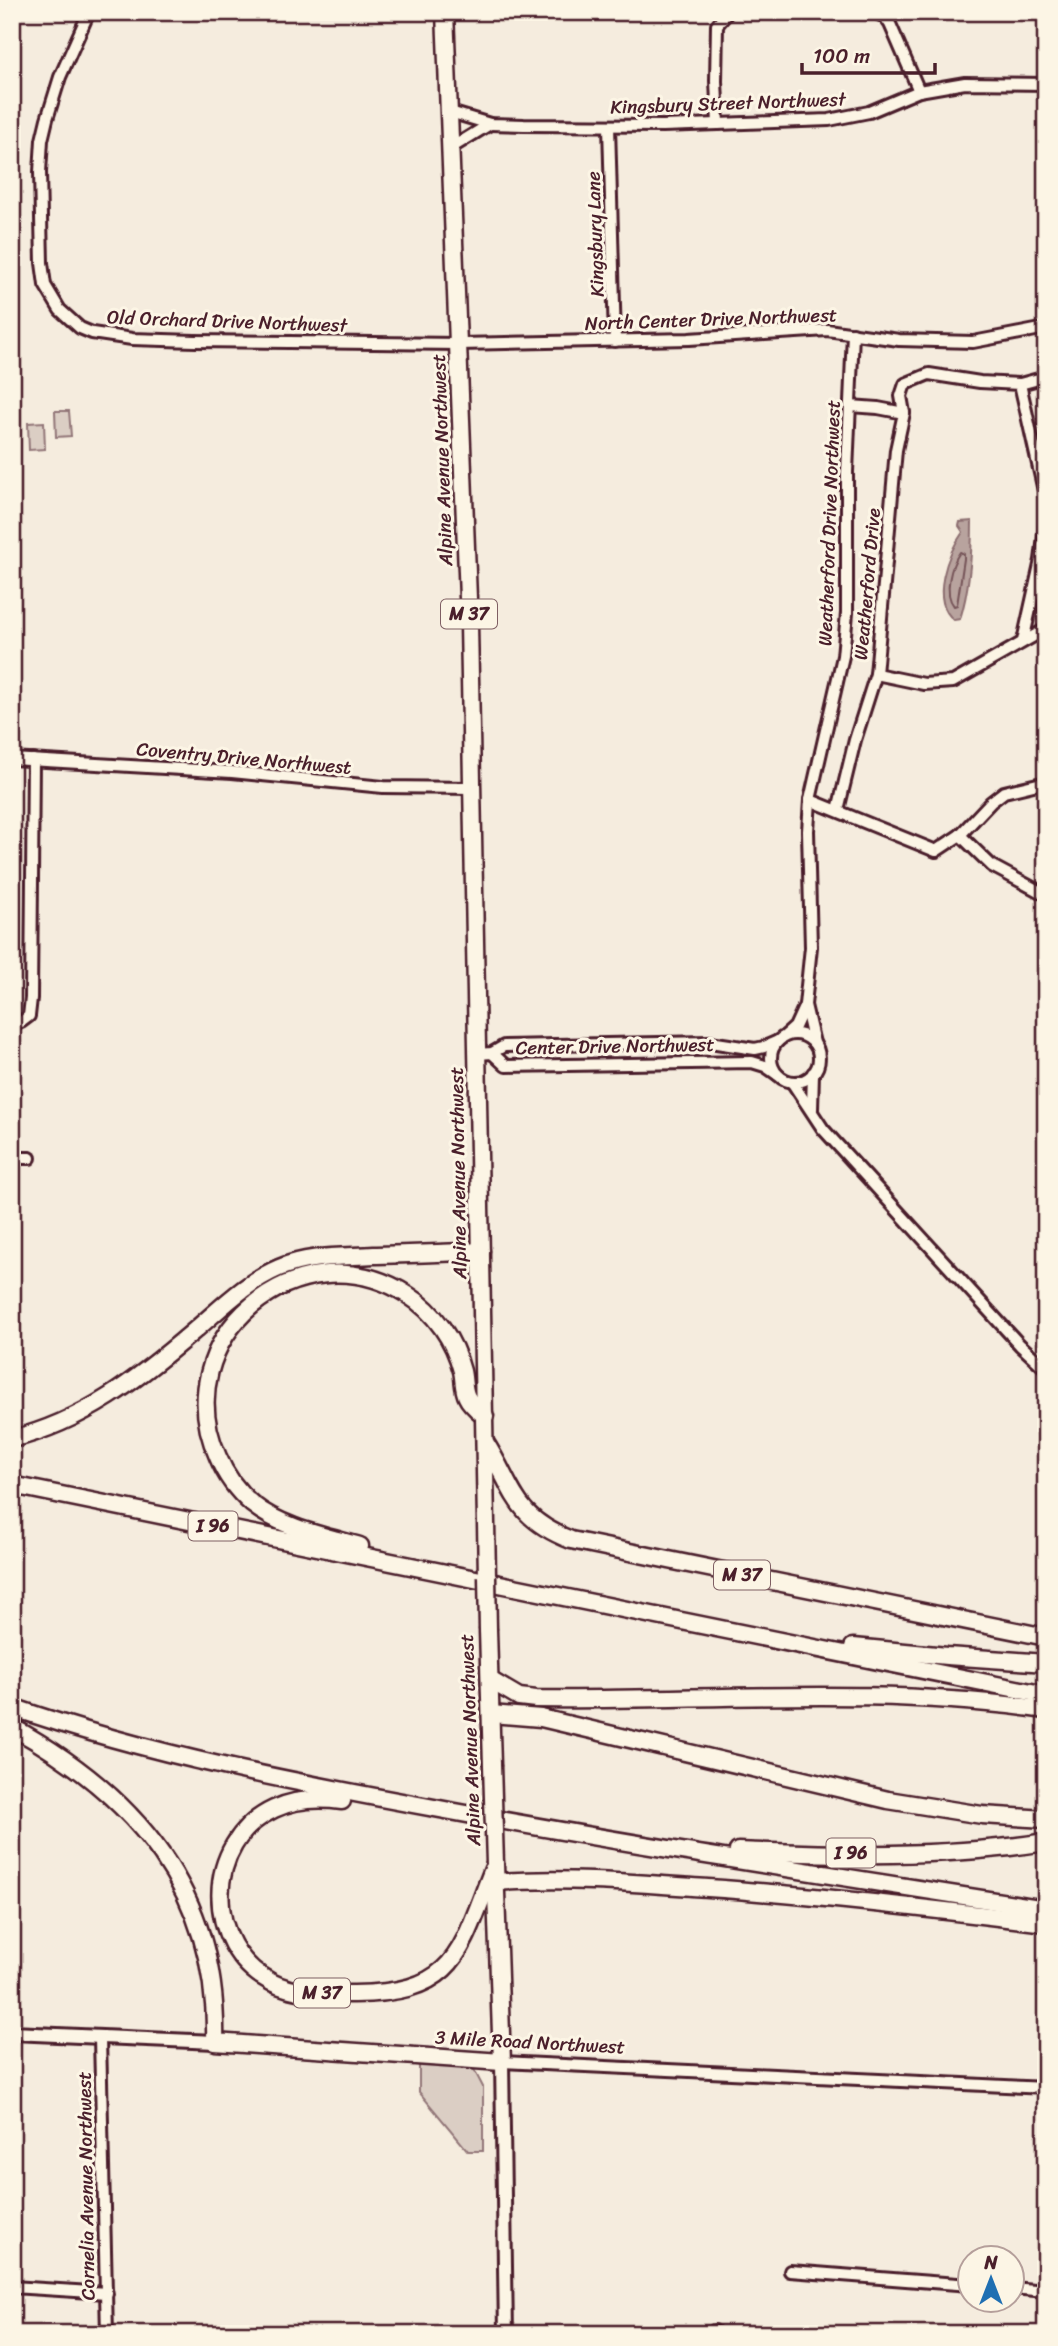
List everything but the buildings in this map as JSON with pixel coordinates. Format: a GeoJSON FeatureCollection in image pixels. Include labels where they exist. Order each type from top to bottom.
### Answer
{"type":"FeatureCollection","features":[{"type":"Feature","properties":{"kind":"highway","name":"Alpine Avenue Northwest"},"geometry":{"type":"LineString","coordinates":[[445,12],[485,1054],[478,1132],[488,1630],[502,2062]]}},
{"type":"Feature","properties":{"kind":"highway"},"geometry":{"type":"LineString","coordinates":[[12,1439],[60,1424],[111,1398],[244,1288],[281,1267],[331,1257],[481,1251]]}},
{"type":"Feature","properties":{"kind":"highway"},"geometry":{"type":"LineString","coordinates":[[415,1566],[386,1553],[283,1522],[252,1503],[235,1486],[211,1442],[206,1418],[209,1375],[218,1350],[227,1332],[245,1311],[265,1294],[286,1283],[316,1275],[340,1273],[365,1277],[407,1294],[437,1321],[457,1353],[467,1398],[485,1416]]}},
{"type":"Feature","properties":{"kind":"highway","name":"M 37"},"geometry":{"type":"LineString","coordinates":[[485,1441],[523,1510],[552,1532],[571,1539],[1046,1637]]}},
{"type":"Feature","properties":{"kind":"highway","name":"I 96"},"geometry":{"type":"LineString","coordinates":[[12,1485],[778,1639],[1046,1663]]}},
{"type":"Feature","properties":{"kind":"highway"},"geometry":{"type":"LineString","coordinates":[[778,1639],[805,1647],[1046,1695]]}},
{"type":"Feature","properties":{"kind":"highway"},"geometry":{"type":"LineString","coordinates":[[490,1680],[519,1696],[536,1699],[848,1695],[947,1699],[1046,1710]]}},
{"type":"Feature","properties":{"kind":"highway"},"geometry":{"type":"LineString","coordinates":[[490,1680],[502,1705],[517,1714]]}},
{"type":"Feature","properties":{"kind":"highway","name":"I 96"},"geometry":{"type":"LineString","coordinates":[[12,1707],[113,1739],[298,1783],[677,1849],[874,1853],[982,1849],[1046,1842]]}},
{"type":"Feature","properties":{"kind":"highway"},"geometry":{"type":"LineString","coordinates":[[491,1714],[517,1714],[596,1730],[888,1800],[971,1814],[1046,1818]]}},
{"type":"Feature","properties":{"kind":"highway"},"geometry":{"type":"LineString","coordinates":[[12,1727],[43,1744],[110,1796],[155,1842],[176,1875],[205,1946],[215,2001],[215,2042]]}},
{"type":"Feature","properties":{"kind":"highway","name":"M 37"},"geometry":{"type":"LineString","coordinates":[[398,1801],[298,1801],[274,1809],[241,1835],[222,1871],[220,1911],[224,1928],[234,1948],[251,1968],[272,1982],[300,1991],[381,1994],[405,1990],[444,1969],[460,1951],[470,1933],[495,1864]]}},
{"type":"Feature","properties":{"kind":"highway"},"geometry":{"type":"LineString","coordinates":[[677,1849],[1046,1909]]}},
{"type":"Feature","properties":{"kind":"highway"},"geometry":{"type":"LineString","coordinates":[[496,1882],[540,1879],[594,1880],[773,1893],[890,1903],[1046,1923]]}},
{"type":"Feature","properties":{"kind":"highway","name":"3 Mile Road Northwest"},"geometry":{"type":"LineString","coordinates":[[215,2042],[502,2062]]}},
{"type":"Feature","properties":{"kind":"main road","name":"3 Mile Road Northwest"},"geometry":{"type":"LineString","coordinates":[[12,2033],[215,2042]]}},
{"type":"Feature","properties":{"kind":"main road","name":"Alpine Avenue Northwest"},"geometry":{"type":"LineString","coordinates":[[502,2062],[506,2334]]}},
{"type":"Feature","properties":{"kind":"street","name":"Old Orchard Drive Northwest"},"geometry":{"type":"LineString","coordinates":[[89,12],[60,77],[42,140],[40,173],[43,276],[52,298],[70,319],[92,333],[132,338],[459,344]]}},
{"type":"Feature","properties":{"kind":"street"},"geometry":{"type":"LineString","coordinates":[[718,124],[717,25],[728,12]]}},
{"type":"Feature","properties":{"kind":"street"},"geometry":{"type":"LineString","coordinates":[[874,12],[885,17],[890,24],[919,91]]}},
{"type":"Feature","properties":{"kind":"street","name":"Kingsbury Street Northwest"},"geometry":{"type":"LineString","coordinates":[[450,111],[490,124],[718,124],[845,118],[869,112],[919,91],[965,83],[1046,84]]}},
{"type":"Feature","properties":{"kind":"street"},"geometry":{"type":"LineString","coordinates":[[451,148],[490,124]]}},
{"type":"Feature","properties":{"kind":"street","name":"Kingsbury Lane"},"geometry":{"type":"LineString","coordinates":[[609,126],[615,341]]}},
{"type":"Feature","properties":{"kind":"street","name":"North Center Drive Northwest"},"geometry":{"type":"LineString","coordinates":[[459,344],[690,339],[815,330],[899,340],[973,342],[1046,328]]}},
{"type":"Feature","properties":{"kind":"street","name":"Weatherford Drive Northwest"},"geometry":{"type":"LineString","coordinates":[[814,1043],[805,1005],[811,947],[808,831],[810,800],[843,656],[847,613],[847,472],[853,333]]}},
{"type":"Feature","properties":{"kind":"street","name":"Weatherford Drive"},"geometry":{"type":"LineString","coordinates":[[838,810],[855,740],[876,674],[896,450],[904,413],[901,397],[905,384],[929,374],[980,382],[1020,384]]}},
{"type":"Feature","properties":{"kind":"street"},"geometry":{"type":"LineString","coordinates":[[1046,377],[1020,384],[1046,500]]}},
{"type":"Feature","properties":{"kind":"street"},"geometry":{"type":"LineString","coordinates":[[850,406],[904,413]]}},
{"type":"Feature","properties":{"kind":"street"},"geometry":{"type":"LineString","coordinates":[[1023,641],[1041,559],[1046,522]]}},
{"type":"Feature","properties":{"kind":"street"},"geometry":{"type":"LineString","coordinates":[[876,674],[924,684],[953,682],[1046,629]]}},
{"type":"Feature","properties":{"kind":"street","name":"Coventry Drive Northwest"},"geometry":{"type":"LineString","coordinates":[[12,759],[232,772],[383,787],[474,788]]}},
{"type":"Feature","properties":{"kind":"street"},"geometry":{"type":"LineString","coordinates":[[12,1023],[21,1022],[29,1016],[33,946],[33,760]]}},
{"type":"Feature","properties":{"kind":"street"},"geometry":{"type":"LineString","coordinates":[[810,800],[936,851],[960,835],[990,802],[1004,792],[1046,782]]}},
{"type":"Feature","properties":{"kind":"street"},"geometry":{"type":"LineString","coordinates":[[960,835],[992,866],[1046,895]]}},
{"type":"Feature","properties":{"kind":"street","name":"Weatherford Drive Northwest"},"geometry":{"type":"LineString","coordinates":[[781,1039],[794,1027],[805,1005]]}},
{"type":"Feature","properties":{"kind":"street"},"geometry":{"type":"LineString","coordinates":[[813,1112],[813,1073],[819,1058],[814,1043],[800,1035],[781,1039],[773,1047],[771,1062],[778,1075],[792,1082],[823,1129],[1020,1345],[1046,1369]]}},
{"type":"Feature","properties":{"kind":"street","name":"Center Drive Northwest"},"geometry":{"type":"LineString","coordinates":[[485,1054],[504,1046],[710,1042],[755,1049],[781,1039]]}},
{"type":"Feature","properties":{"kind":"street","name":"Center Drive Northwest"},"geometry":{"type":"LineString","coordinates":[[485,1054],[506,1066],[752,1062],[765,1066],[778,1075]]}},
{"type":"Feature","properties":{"kind":"street"},"geometry":{"type":"LineString","coordinates":[[792,1082],[807,1078],[813,1073]]}},
{"type":"Feature","properties":{"kind":"street"},"geometry":{"type":"LineString","coordinates":[[12,1158],[30,1158]]}},
{"type":"Feature","properties":{"kind":"street","name":"Cornelia Avenue Northwest"},"geometry":{"type":"LineString","coordinates":[[100,2038],[107,2334]]}},
{"type":"Feature","properties":{"kind":"street","name":"3 Mile Road Northwest"},"geometry":{"type":"LineString","coordinates":[[502,2062],[1046,2088]]}},
{"type":"Feature","properties":{"kind":"street"},"geometry":{"type":"LineString","coordinates":[[790,2271],[956,2284]]}},
{"type":"Feature","properties":{"kind":"street"},"geometry":{"type":"LineString","coordinates":[[12,2287],[107,2293]]}},
{"type":"Feature","properties":{"kind":"street"},"geometry":{"type":"LineString","coordinates":[[1026,2289],[1046,2291]]}},
{"type":"Feature","properties":{"kind":"shaded area"},"geometry":{"type":"Polygon","coordinates":[[[55,411],[69,411],[71,436],[56,437],[55,411]]]}},
{"type":"Feature","properties":{"kind":"shaded area"},"geometry":{"type":"Polygon","coordinates":[[[44,422],[45,449],[29,450],[28,423],[44,422]]]}},
{"type":"Feature","properties":{"kind":"shaded area"},"geometry":{"type":"Polygon","coordinates":[[[419,2063],[472,2066],[483,2087],[483,2151],[468,2151],[419,2092],[419,2063]]]}},
{"type":"Feature","properties":{"kind":"water"},"geometry":{"type":"Polygon","coordinates":[[[972,521],[966,595],[960,619],[954,620],[943,601],[944,576],[952,552],[963,532],[959,526],[960,522],[972,521]]]}}]}
